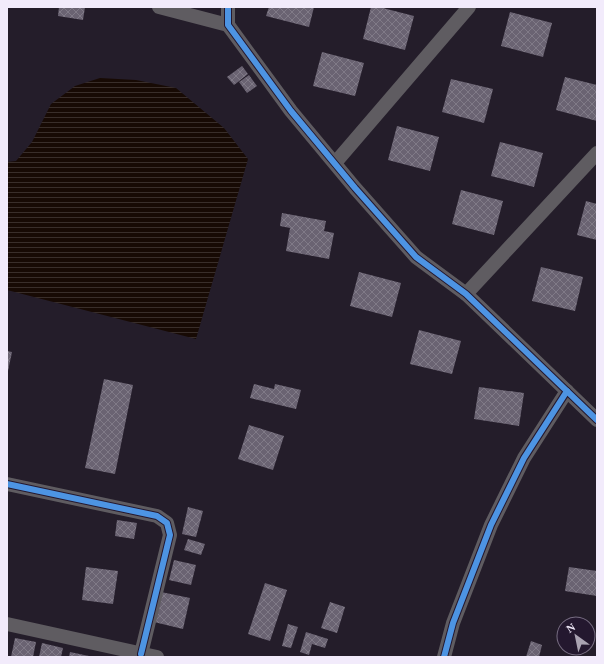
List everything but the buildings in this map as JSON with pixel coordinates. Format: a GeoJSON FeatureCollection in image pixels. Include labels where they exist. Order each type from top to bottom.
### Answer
{"type":"FeatureCollection","features":[{"type":"Feature","properties":{"kind":"street"},"geometry":{"type":"LineString","coordinates":[[159,7],[228,25]]}},
{"type":"Feature","properties":{"kind":"street"},"geometry":{"type":"LineString","coordinates":[[228,7],[228,25],[291,112],[416,257],[466,294],[597,420]]}},
{"type":"Feature","properties":{"kind":"street"},"geometry":{"type":"LineString","coordinates":[[334,163],[469,7]]}},
{"type":"Feature","properties":{"kind":"street"},"geometry":{"type":"LineString","coordinates":[[466,294],[597,153]]}},
{"type":"Feature","properties":{"kind":"street"},"geometry":{"type":"LineString","coordinates":[[444,657],[452,623],[491,525],[524,458],[567,391]]}},
{"type":"Feature","properties":{"kind":"street"},"geometry":{"type":"LineString","coordinates":[[7,484],[157,516],[167,524],[170,535],[141,654]]}},
{"type":"Feature","properties":{"kind":"street"},"geometry":{"type":"LineString","coordinates":[[7,624],[157,657]]}},
{"type":"Feature","properties":{"kind":"shaded area"},"geometry":{"type":"Polygon","coordinates":[[[100,78],[136,80],[176,88],[224,128],[248,159],[196,339],[7,290],[7,162],[16,161],[32,142],[51,104],[75,86],[100,78]]]}},
{"type":"Feature","properties":{"kind":"cycle path"},"geometry":{"type":"LineString","coordinates":[[228,7],[228,25],[291,111],[355,188],[416,257],[466,294],[597,420]]}},
{"type":"Feature","properties":{"kind":"cycle path"},"geometry":{"type":"LineString","coordinates":[[444,657],[453,623],[491,525],[524,458],[567,391]]}},
{"type":"Feature","properties":{"kind":"cycle path"},"geometry":{"type":"LineString","coordinates":[[7,484],[157,516],[167,523],[170,535],[141,654]]}}]}
